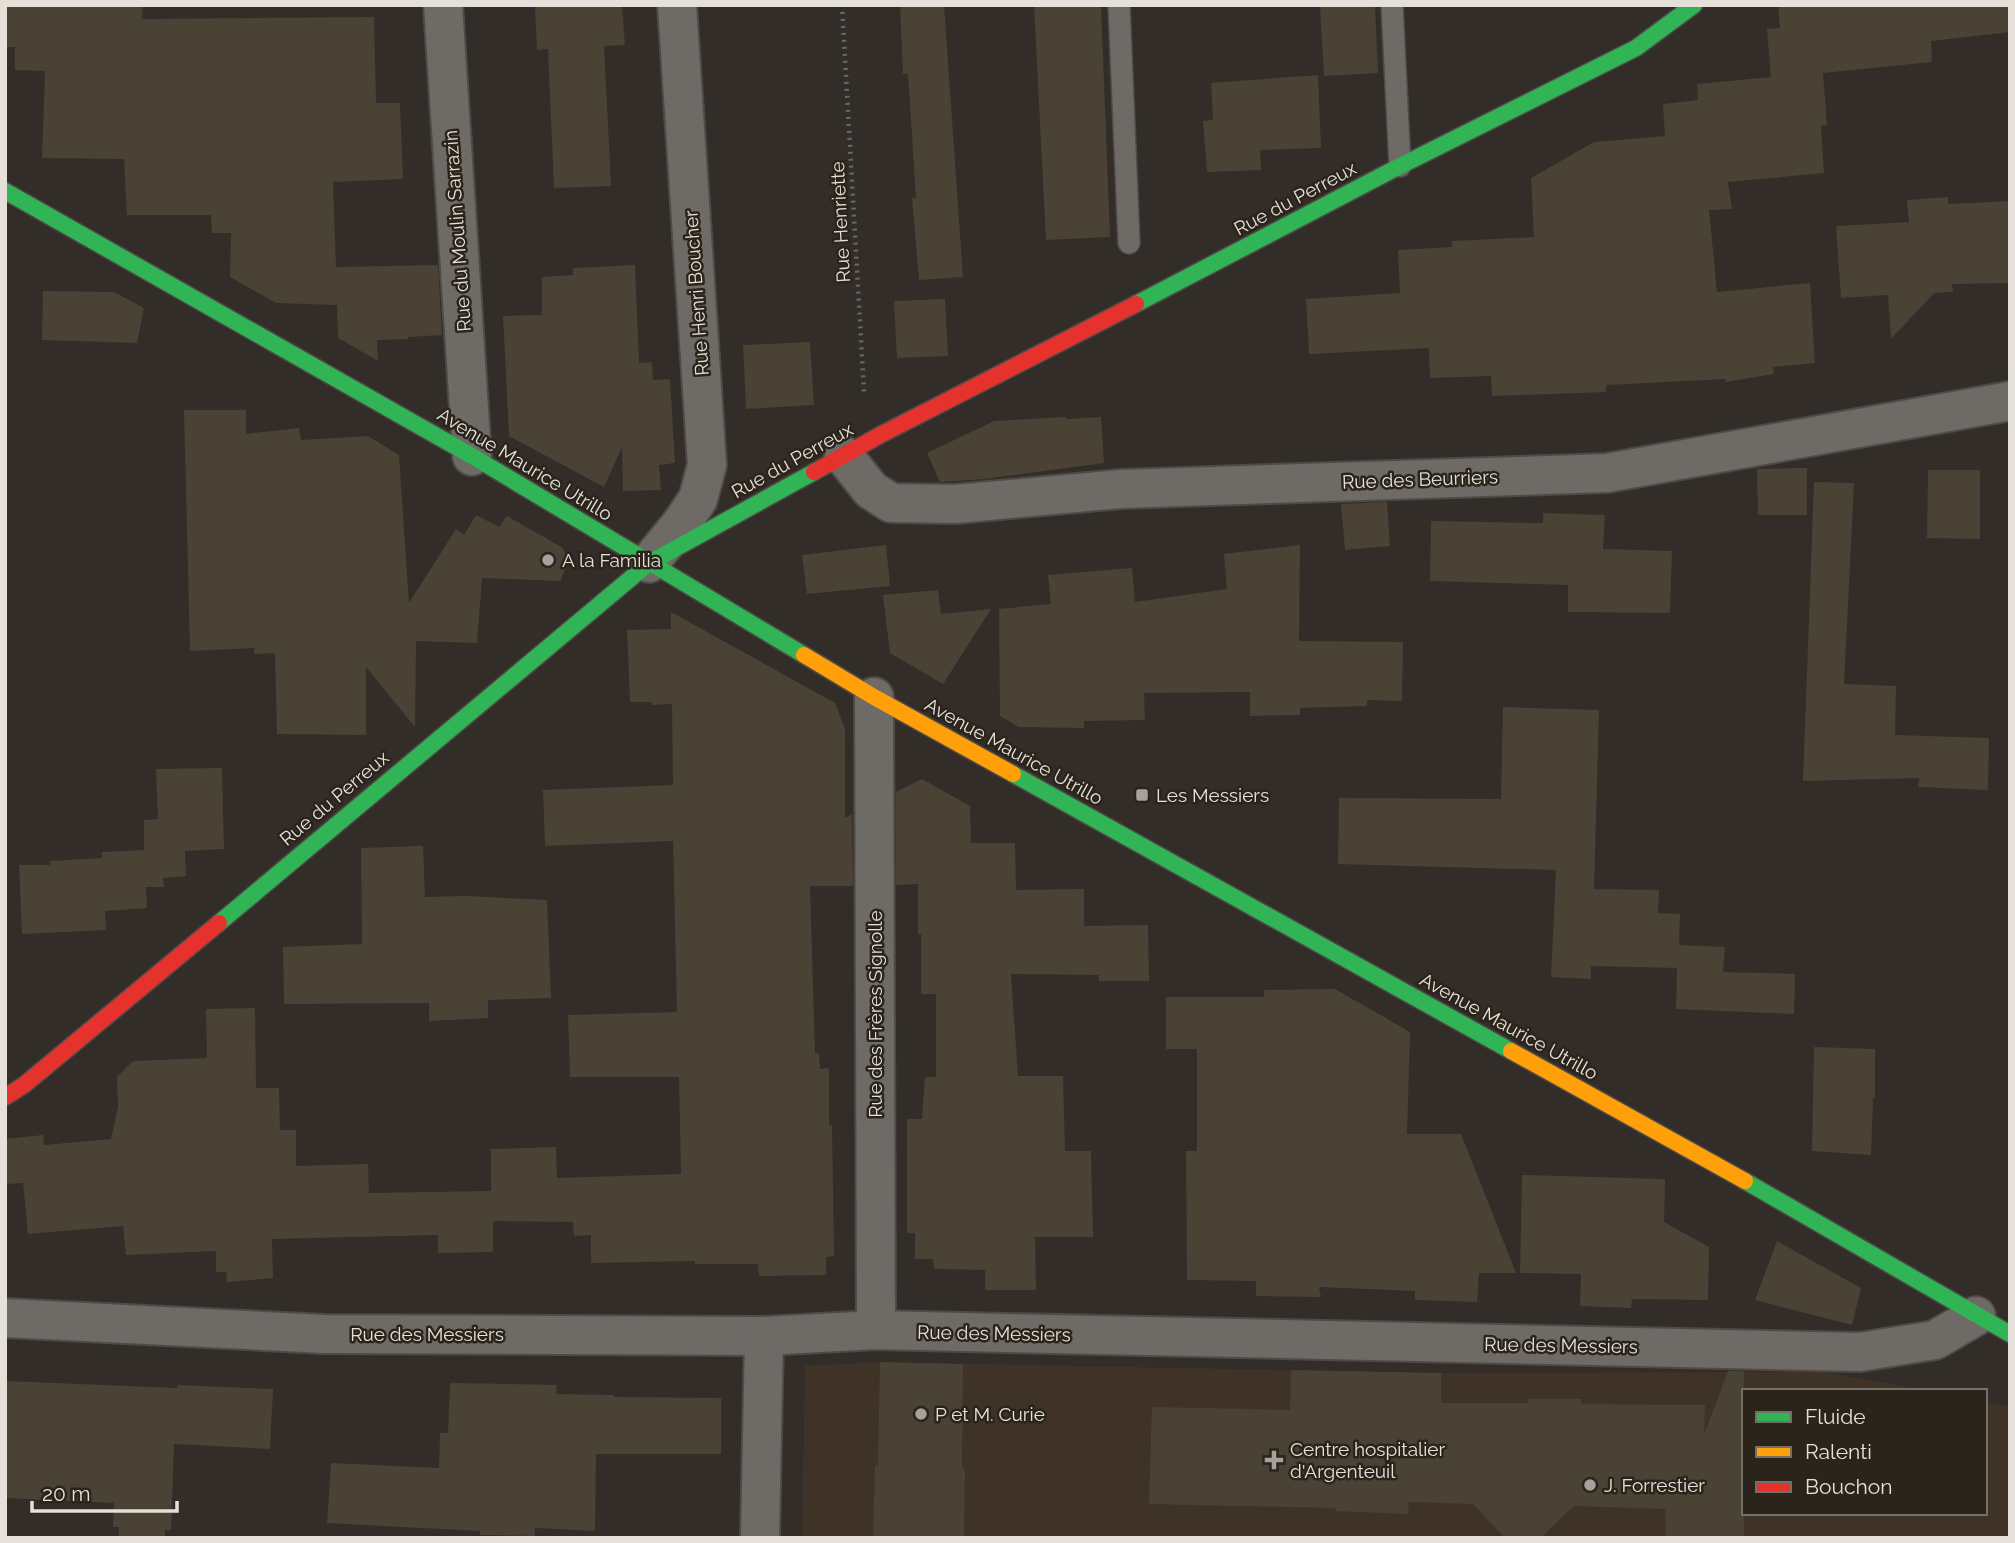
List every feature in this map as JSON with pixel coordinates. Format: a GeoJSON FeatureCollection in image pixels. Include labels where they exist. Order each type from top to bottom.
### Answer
{"type":"FeatureCollection","features":[{"type":"Feature","properties":{"kind":"street","name":"Rue du Moulin Sarrazin"},"geometry":{"type":"LineString","coordinates":[[443,5],[472,456]]}},
{"type":"Feature","properties":{"kind":"street","name":"Rue Henri Boucher"},"geometry":{"type":"LineString","coordinates":[[649,563],[698,499],[706,466],[677,5]]}},
{"type":"Feature","properties":{"kind":"street","name":"Rue du Perreux"},"geometry":{"type":"LineString","coordinates":[[5,1097],[24,1085],[649,563],[882,434],[1034,358],[1400,166],[1636,48],[1694,5]]}},
{"type":"Feature","properties":{"kind":"street","name":"Avenue Maurice Utrillo"},"geometry":{"type":"LineString","coordinates":[[5,191],[472,456],[874,697],[1833,1230],[2010,1334]]}},
{"type":"Feature","properties":{"kind":"street","name":"Rue des Beurriers"},"geometry":{"type":"LineString","coordinates":[[844,456],[871,490],[891,503],[955,504],[1121,489],[1607,473],[2010,401]]}},
{"type":"Feature","properties":{"kind":"street","name":"Rue des Frères Signolle"},"geometry":{"type":"LineString","coordinates":[[874,697],[876,1330]]}},
{"type":"Feature","properties":{"kind":"street","name":"Rue des Messiers"},"geometry":{"type":"LineString","coordinates":[[5,1318],[324,1334],[764,1336],[876,1330],[1860,1352],[1935,1340],[1976,1316]]}},
{"type":"Feature","properties":{"kind":"street"},"geometry":{"type":"LineString","coordinates":[[760,1538],[764,1336]]}},
{"type":"Feature","properties":{"kind":"lane"},"geometry":{"type":"LineString","coordinates":[[1119,5],[1129,243]]}},
{"type":"Feature","properties":{"kind":"lane"},"geometry":{"type":"LineString","coordinates":[[1392,5],[1400,166]]}},
{"type":"Feature","properties":{"kind":"path","name":"Rue Henriette"},"geometry":{"type":"LineString","coordinates":[[842,5],[863,391],[882,434]]}},
{"type":"Feature","properties":{"kind":"shaded area","name":"Centre hospitalier d'Argenteuil"},"geometry":{"type":"Polygon","coordinates":[[[880,1362],[1441,1373],[1821,1372],[1920,1389],[1742,1389],[1742,1515],[1987,1515],[1987,1401],[2010,1407],[2010,1538],[802,1538],[805,1366],[880,1362]]]}},
{"type":"Feature","properties":{"kind":"building"},"geometry":{"type":"Polygon","coordinates":[[[5,5],[143,5],[142,19],[374,17],[376,103],[400,103],[403,179],[333,182],[336,267],[438,265],[442,335],[377,340],[378,361],[338,338],[337,305],[276,303],[230,277],[231,233],[212,233],[211,215],[127,215],[124,159],[42,158],[45,71],[15,70],[15,47],[5,47],[5,5]]]}},
{"type":"Feature","properties":{"kind":"building"},"geometry":{"type":"Polygon","coordinates":[[[535,5],[622,5],[625,45],[604,46],[611,186],[554,188],[548,49],[537,50],[535,5]]]}},
{"type":"Feature","properties":{"kind":"building"},"geometry":{"type":"Polygon","coordinates":[[[900,5],[944,5],[963,277],[919,280],[912,198],[916,198],[908,74],[903,74],[900,5]]]}},
{"type":"Feature","properties":{"kind":"building"},"geometry":{"type":"Polygon","coordinates":[[[1034,5],[1101,5],[1110,237],[1046,240],[1034,5]]]}},
{"type":"Feature","properties":{"kind":"building"},"geometry":{"type":"Polygon","coordinates":[[[1320,5],[1375,5],[1378,73],[1324,76],[1320,5]]]}},
{"type":"Feature","properties":{"kind":"building"},"geometry":{"type":"Polygon","coordinates":[[[1778,5],[2010,5],[2010,32],[1931,41],[1932,62],[1823,73],[1827,125],[1821,126],[1824,173],[1728,182],[1732,209],[1709,210],[1717,292],[1810,283],[1815,363],[1773,367],[1774,374],[1726,382],[1726,379],[1606,385],[1606,392],[1492,396],[1491,376],[1430,378],[1429,348],[1309,354],[1306,299],[1400,293],[1398,250],[1452,247],[1452,241],[1534,237],[1531,178],[1594,142],[1665,136],[1663,104],[1698,100],[1697,84],[1771,77],[1767,29],[1780,28],[1778,5]]]}},
{"type":"Feature","properties":{"kind":"building"},"geometry":{"type":"Polygon","coordinates":[[[1318,75],[1321,148],[1260,150],[1261,170],[1207,172],[1203,121],[1213,120],[1211,83],[1318,75]]]}},
{"type":"Feature","properties":{"kind":"building"},"geometry":{"type":"Polygon","coordinates":[[[1948,197],[1948,204],[2010,201],[2010,283],[1952,284],[1953,292],[1934,293],[1891,339],[1888,295],[1841,298],[1836,226],[1909,222],[1907,200],[1948,197]]]}},
{"type":"Feature","properties":{"kind":"building"},"geometry":{"type":"Polygon","coordinates":[[[635,265],[639,363],[652,362],[653,380],[670,379],[675,463],[659,465],[661,490],[623,491],[622,447],[604,487],[509,436],[503,316],[542,315],[542,277],[573,275],[573,268],[635,265]]]}},
{"type":"Feature","properties":{"kind":"building"},"geometry":{"type":"Polygon","coordinates":[[[43,291],[114,292],[144,308],[137,343],[42,340],[43,291]]]}},
{"type":"Feature","properties":{"kind":"building"},"geometry":{"type":"Polygon","coordinates":[[[945,299],[948,356],[897,358],[894,301],[945,299]]]}},
{"type":"Feature","properties":{"kind":"building"},"geometry":{"type":"Polygon","coordinates":[[[810,342],[814,405],[746,409],[743,345],[810,342]]]}},
{"type":"Feature","properties":{"kind":"building"},"geometry":{"type":"Polygon","coordinates":[[[184,410],[246,410],[246,434],[299,428],[301,440],[368,436],[399,455],[409,603],[456,529],[464,535],[476,515],[499,527],[507,516],[563,548],[569,562],[560,581],[482,578],[477,643],[416,641],[415,727],[366,667],[366,735],[277,734],[275,653],[254,654],[254,648],[190,651],[184,410]]]}},
{"type":"Feature","properties":{"kind":"building"},"geometry":{"type":"Polygon","coordinates":[[[1101,417],[1104,463],[985,479],[940,482],[927,453],[994,421],[1101,417]]]}},
{"type":"Feature","properties":{"kind":"building"},"geometry":{"type":"Polygon","coordinates":[[[1807,468],[1807,515],[1758,515],[1757,469],[1807,468]]]}},
{"type":"Feature","properties":{"kind":"building"},"geometry":{"type":"Polygon","coordinates":[[[1928,470],[1980,470],[1980,539],[1927,538],[1928,470]]]}},
{"type":"Feature","properties":{"kind":"building"},"geometry":{"type":"Polygon","coordinates":[[[1814,482],[1854,483],[1844,684],[1896,686],[1895,735],[1989,738],[1988,790],[1918,787],[1919,778],[1803,781],[1814,482]]]}},
{"type":"Feature","properties":{"kind":"building"},"geometry":{"type":"Polygon","coordinates":[[[1387,502],[1390,546],[1345,550],[1341,504],[1387,502]]]}},
{"type":"Feature","properties":{"kind":"building"},"geometry":{"type":"Polygon","coordinates":[[[1543,513],[1605,515],[1603,549],[1672,551],[1670,613],[1568,612],[1568,585],[1430,581],[1431,521],[1543,523],[1543,513]]]}},
{"type":"Feature","properties":{"kind":"building"},"geometry":{"type":"Polygon","coordinates":[[[886,545],[890,586],[807,594],[802,555],[886,545]]]}},
{"type":"Feature","properties":{"kind":"building"},"geometry":{"type":"Polygon","coordinates":[[[1300,545],[1299,641],[1403,642],[1402,701],[1367,700],[1367,706],[1300,708],[1300,715],[1250,716],[1250,692],[1144,693],[1145,720],[1084,721],[1084,728],[1019,727],[1000,716],[999,609],[1051,604],[1048,575],[1132,568],[1135,602],[1227,589],[1224,554],[1300,545]]]}},
{"type":"Feature","properties":{"kind":"building"},"geometry":{"type":"Polygon","coordinates":[[[938,590],[941,614],[991,609],[943,684],[890,653],[883,595],[938,590]]]}},
{"type":"Feature","properties":{"kind":"building"},"geometry":{"type":"Polygon","coordinates":[[[671,612],[835,703],[845,729],[845,818],[852,814],[853,886],[810,886],[815,1053],[819,1053],[820,1069],[829,1068],[829,1125],[832,1125],[834,1256],[826,1257],[826,1275],[759,1276],[758,1264],[695,1264],[695,1261],[591,1263],[591,1235],[574,1236],[573,1222],[493,1221],[493,1252],[438,1253],[438,1235],[272,1239],[273,1278],[227,1282],[226,1272],[216,1272],[216,1251],[126,1255],[123,1226],[28,1234],[23,1183],[7,1184],[5,1139],[43,1135],[44,1145],[111,1139],[118,1107],[117,1077],[133,1061],[207,1058],[206,1009],[255,1008],[256,1088],[279,1088],[280,1130],[296,1130],[296,1166],[368,1164],[369,1193],[491,1191],[491,1149],[556,1147],[557,1178],[681,1174],[679,1077],[570,1077],[568,1015],[677,1012],[673,841],[545,846],[543,790],[673,785],[672,704],[630,702],[627,630],[671,629],[671,612]]]}},
{"type":"Feature","properties":{"kind":"building"},"geometry":{"type":"Polygon","coordinates":[[[1503,707],[1599,710],[1594,889],[1659,890],[1658,913],[1680,914],[1679,945],[1725,947],[1723,972],[1795,974],[1794,1014],[1676,1009],[1677,968],[1591,966],[1591,979],[1551,977],[1556,870],[1338,864],[1339,798],[1501,799],[1503,707]]]}},
{"type":"Feature","properties":{"kind":"building"},"geometry":{"type":"Polygon","coordinates":[[[222,768],[224,849],[185,851],[186,876],[163,878],[164,887],[146,887],[147,908],[105,911],[106,930],[22,934],[19,865],[50,865],[50,861],[102,858],[102,852],[144,850],[144,820],[158,819],[156,769],[222,768]]]}},
{"type":"Feature","properties":{"kind":"building"},"geometry":{"type":"Polygon","coordinates":[[[922,779],[970,806],[971,843],[1015,843],[1016,890],[1084,889],[1084,926],[1148,925],[1149,981],[1099,981],[1099,975],[1011,974],[1018,1076],[1063,1076],[1065,1151],[1091,1151],[1093,1237],[1035,1237],[1036,1290],[985,1290],[985,1270],[934,1269],[933,1259],[915,1259],[915,1233],[907,1233],[907,1119],[922,1119],[925,1077],[936,1077],[936,994],[921,994],[918,884],[896,885],[896,792],[922,779]]]}},
{"type":"Feature","properties":{"kind":"building"},"geometry":{"type":"Polygon","coordinates":[[[423,846],[425,897],[547,900],[551,998],[488,1000],[488,1018],[429,1021],[429,1003],[284,1004],[283,947],[362,944],[361,848],[423,846]]]}},
{"type":"Feature","properties":{"kind":"building"},"geometry":{"type":"Polygon","coordinates":[[[1335,989],[1410,1032],[1407,1134],[1461,1134],[1516,1273],[1479,1273],[1477,1302],[1415,1300],[1415,1291],[1319,1287],[1321,1297],[1256,1296],[1256,1281],[1187,1280],[1186,1151],[1197,1151],[1197,1049],[1166,1049],[1166,997],[1264,997],[1264,990],[1335,989]]]}},
{"type":"Feature","properties":{"kind":"building"},"geometry":{"type":"Polygon","coordinates":[[[1814,1047],[1875,1049],[1871,1155],[1812,1151],[1814,1047]]]}},
{"type":"Feature","properties":{"kind":"building"},"geometry":{"type":"Polygon","coordinates":[[[1522,1175],[1665,1179],[1664,1222],[1709,1247],[1708,1300],[1632,1299],[1631,1308],[1580,1306],[1581,1274],[1520,1273],[1522,1175]]]}},
{"type":"Feature","properties":{"kind":"building"},"geometry":{"type":"Polygon","coordinates":[[[1777,1241],[1861,1288],[1852,1325],[1755,1300],[1777,1241]]]}},
{"type":"Feature","properties":{"kind":"building","name":"P et M. Curie"},"geometry":{"type":"Polygon","coordinates":[[[880,1362],[963,1364],[964,1538],[873,1538],[880,1362]]]}},
{"type":"Feature","properties":{"kind":"building"},"geometry":{"type":"Polygon","coordinates":[[[1291,1370],[1441,1373],[1441,1403],[1529,1403],[1528,1399],[1581,1399],[1581,1404],[1705,1405],[1704,1435],[1728,1371],[1744,1371],[1744,1538],[1666,1538],[1665,1509],[1574,1506],[1540,1538],[1505,1538],[1473,1504],[1409,1502],[1408,1514],[1336,1511],[1336,1508],[1149,1504],[1152,1407],[1290,1410],[1291,1370]]]}},
{"type":"Feature","properties":{"kind":"building"},"geometry":{"type":"Polygon","coordinates":[[[5,1381],[273,1389],[270,1449],[174,1444],[171,1530],[165,1530],[165,1538],[119,1538],[119,1527],[113,1527],[114,1503],[5,1498],[5,1381]]]}},
{"type":"Feature","properties":{"kind":"building"},"geometry":{"type":"Polygon","coordinates":[[[450,1383],[557,1385],[556,1394],[721,1398],[721,1454],[596,1454],[595,1531],[535,1528],[535,1536],[480,1535],[480,1531],[327,1523],[331,1463],[439,1468],[440,1433],[448,1433],[450,1383]]]}},
{"type":"Feature","properties":{"kind":"traffic: fast"},"geometry":{"type":"LineString","coordinates":[[1136,304],[1400,166],[1636,48],[1694,5]]}},
{"type":"Feature","properties":{"kind":"traffic: fast"},"geometry":{"type":"LineString","coordinates":[[5,191],[472,456],[804,655]]}},
{"type":"Feature","properties":{"kind":"traffic: fast"},"geometry":{"type":"LineString","coordinates":[[219,923],[649,563],[814,472]]}},
{"type":"Feature","properties":{"kind":"traffic: fast"},"geometry":{"type":"LineString","coordinates":[[1013,774],[1511,1051]]}},
{"type":"Feature","properties":{"kind":"traffic: fast"},"geometry":{"type":"LineString","coordinates":[[1745,1181],[2010,1334]]}},
{"type":"Feature","properties":{"kind":"traffic: slow"},"geometry":{"type":"LineString","coordinates":[[804,655],[1013,774]]}},
{"type":"Feature","properties":{"kind":"traffic: slow"},"geometry":{"type":"LineString","coordinates":[[1511,1051],[1745,1181]]}},
{"type":"Feature","properties":{"kind":"traffic: jam"},"geometry":{"type":"LineString","coordinates":[[814,472],[882,434],[1136,304]]}},
{"type":"Feature","properties":{"kind":"traffic: jam"},"geometry":{"type":"LineString","coordinates":[[5,1097],[24,1085],[219,923]]}},
{"type":"Feature","properties":{"kind":"place","name":"A la Familia"},"geometry":{"type":"Point","coordinates":[548,560]}},
{"type":"Feature","properties":{"kind":"place","name":"Les Messiers"},"geometry":{"type":"Point","coordinates":[1142,795]}},
{"type":"Feature","properties":{"kind":"place","name":"P et M. Curie"},"geometry":{"type":"Point","coordinates":[921,1414]}},
{"type":"Feature","properties":{"kind":"place","name":"Centre hospitalier d'Argenteuil"},"geometry":{"type":"Point","coordinates":[1274,1460]}},
{"type":"Feature","properties":{"kind":"place","name":"J. Forrestier"},"geometry":{"type":"Point","coordinates":[1590,1485]}}]}
